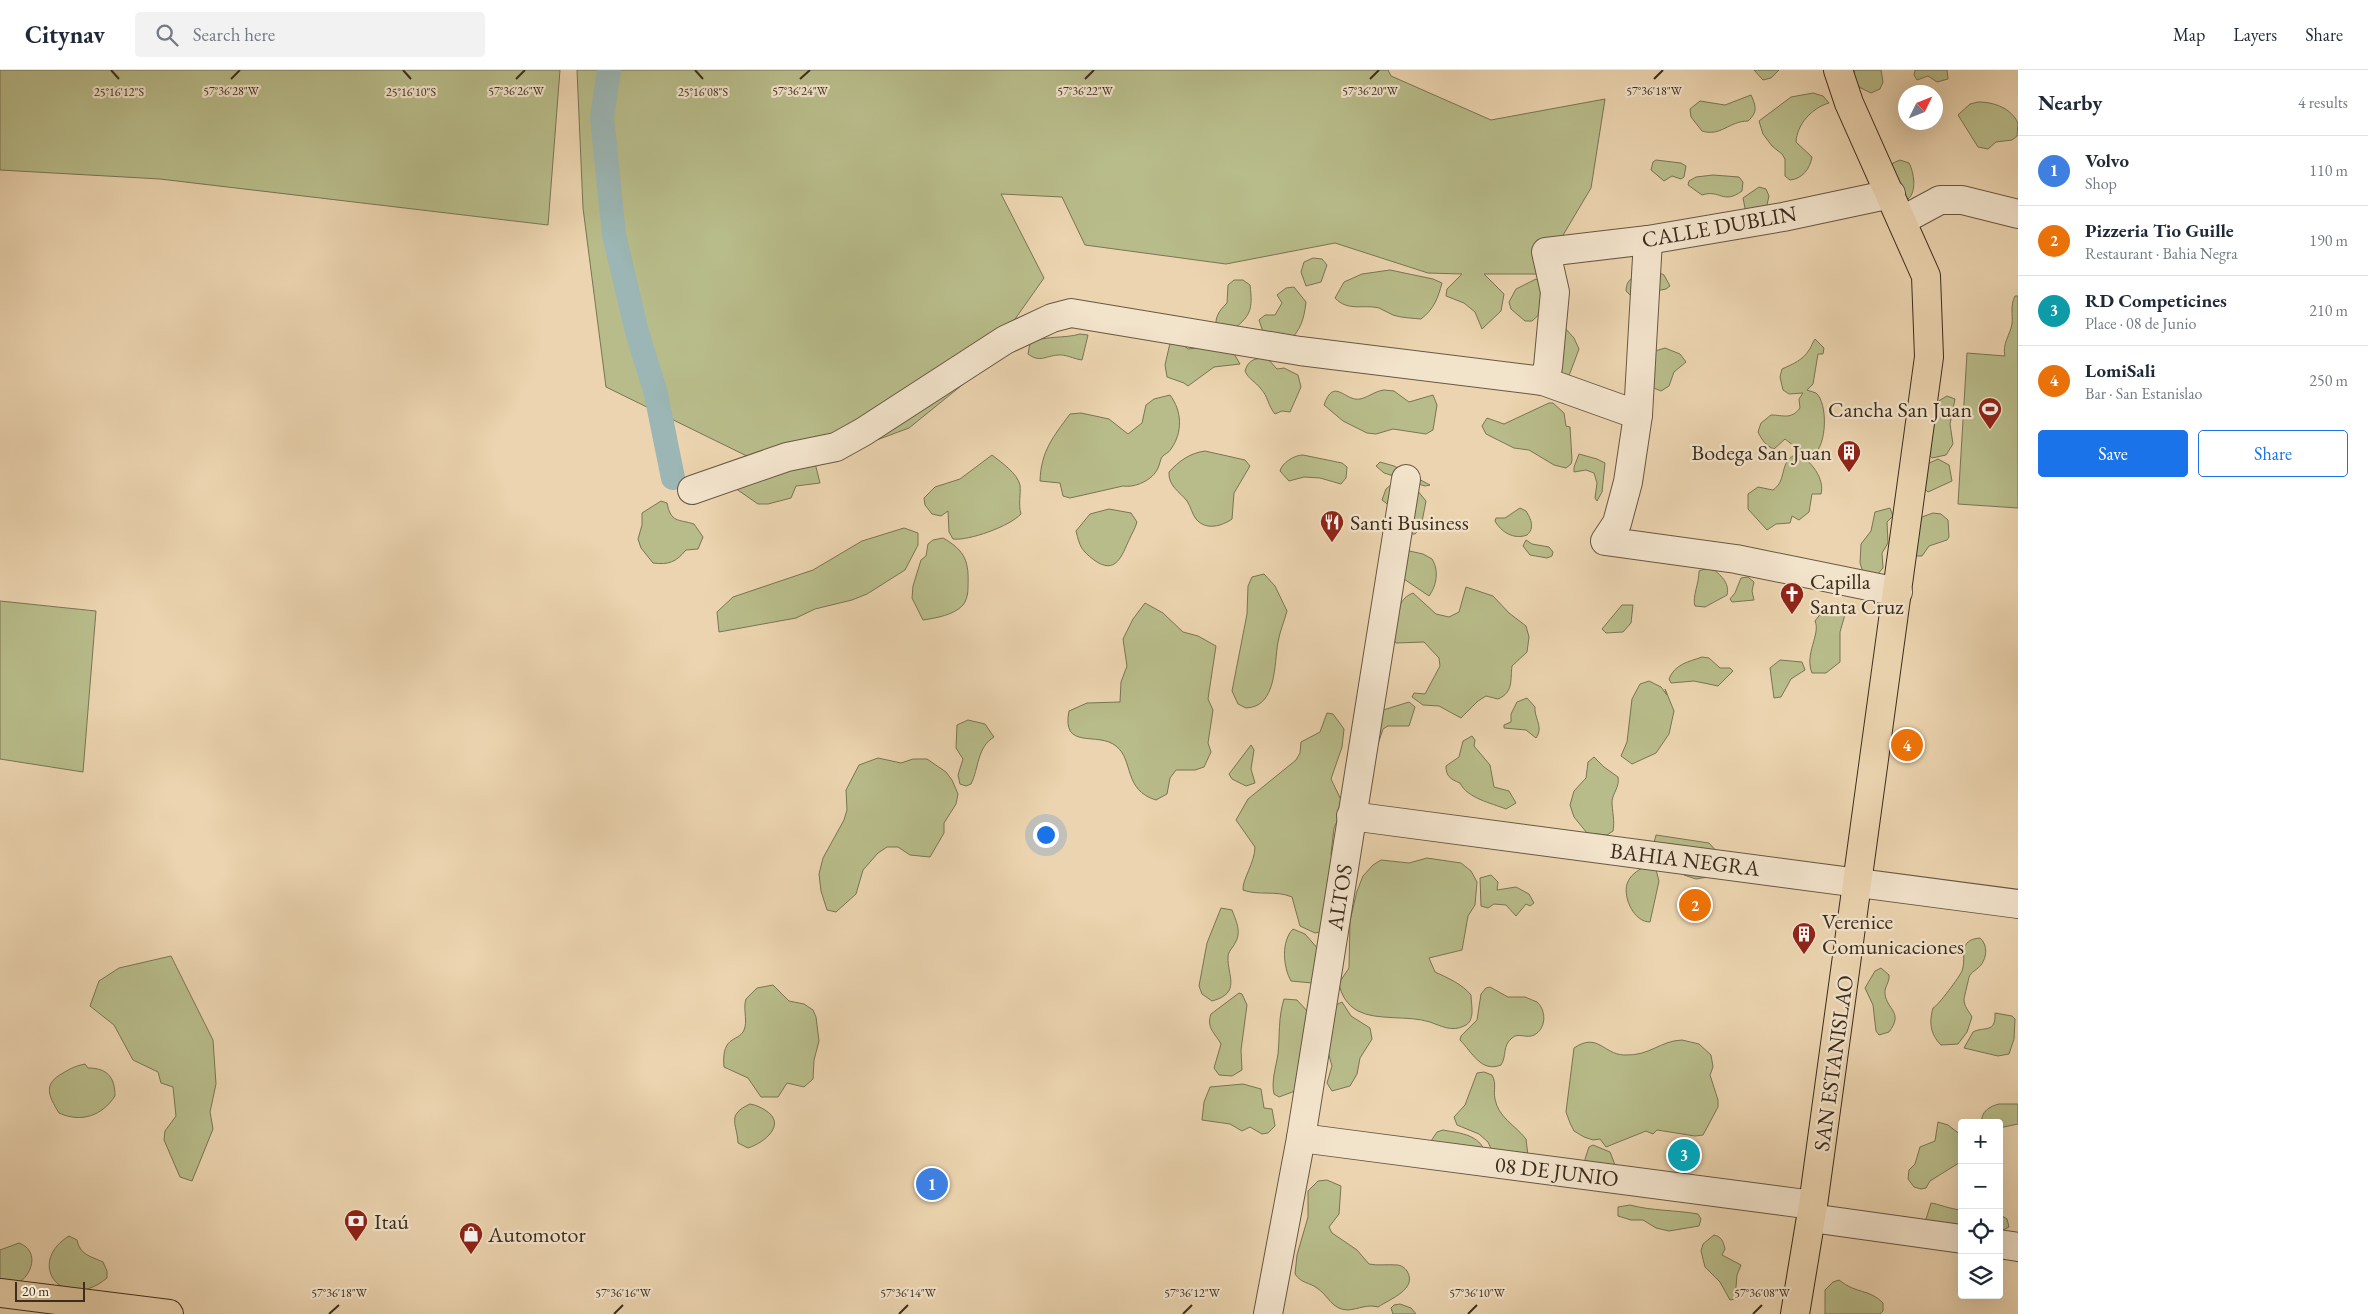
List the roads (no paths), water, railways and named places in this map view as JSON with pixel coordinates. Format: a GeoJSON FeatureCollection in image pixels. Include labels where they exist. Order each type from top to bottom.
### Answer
{"type":"FeatureCollection","features":[{"type":"Feature","properties":{"kind":"main road","name":"SAN ESTANISLAO"},"geometry":{"type":"LineString","coordinates":[[1795,1314],[1812,1211],[1930,358],[1926,276],[1903,220],[1849,103],[1838,70]]}},
{"type":"Feature","properties":{"kind":"main road"},"geometry":{"type":"LineString","coordinates":[[0,1293],[169,1314]]}},
{"type":"Feature","properties":{"kind":"street","name":"CALLE DUBLIN"},"geometry":{"type":"LineString","coordinates":[[1543,381],[1548,367],[1555,292],[1546,252],[1648,240],[1783,217],[1891,194]]}},
{"type":"Feature","properties":{"kind":"street"},"geometry":{"type":"LineString","coordinates":[[1903,220],[1940,200],[1962,200],[2018,214]]}},
{"type":"Feature","properties":{"kind":"street"},"geometry":{"type":"LineString","coordinates":[[1648,240],[1638,415],[1628,482],[1622,506],[1617,523],[1605,541],[1736,559],[1898,592]]}},
{"type":"Feature","properties":{"kind":"street"},"geometry":{"type":"LineString","coordinates":[[692,490],[787,457],[836,448],[1005,340],[1052,318],[1071,313],[1317,354],[1543,381],[1638,415]]}},
{"type":"Feature","properties":{"kind":"street","name":"ALTOS"},"geometry":{"type":"LineString","coordinates":[[1268,1314],[1301,1138],[1406,479]]}},
{"type":"Feature","properties":{"kind":"street","name":"BAHIA NEGRA"},"geometry":{"type":"LineString","coordinates":[[1351,816],[2018,904]]}},
{"type":"Feature","properties":{"kind":"street","name":"08 DE JUNIO"},"geometry":{"type":"LineString","coordinates":[[1301,1138],[1812,1211],[1958,1238]]}},
{"type":"Feature","properties":{"kind":"street"},"geometry":{"type":"LineString","coordinates":[[2003,1245],[2018,1247]]}},
{"type":"Feature","properties":{"kind":"waterway"},"geometry":{"type":"LineString","coordinates":[[609,70],[602,117],[614,235],[637,332],[656,394],[673,478]]}},
{"type":"Feature","properties":{"kind":"place","name":"Cancha San Juan"},"geometry":{"type":"Point","coordinates":[1990,430]}},
{"type":"Feature","properties":{"kind":"place","name":"Bodega San Juan"},"geometry":{"type":"Point","coordinates":[1849,473]}},
{"type":"Feature","properties":{"kind":"place","name":"Santi Business"},"geometry":{"type":"Point","coordinates":[1332,543]}},
{"type":"Feature","properties":{"kind":"place","name":"Capilla Santa Cruz"},"geometry":{"type":"Point","coordinates":[1792,615]}},
{"type":"Feature","properties":{"kind":"place","name":"LomiSali"},"geometry":{"type":"Point","coordinates":[1907,745]}},
{"type":"Feature","properties":{"kind":"place","name":"Pizzeria Tio Guille"},"geometry":{"type":"Point","coordinates":[1695,905]}},
{"type":"Feature","properties":{"kind":"place","name":"Verenice Comunicaciones"},"geometry":{"type":"Point","coordinates":[1804,955]}},
{"type":"Feature","properties":{"kind":"place","name":"RD Competicines"},"geometry":{"type":"Point","coordinates":[1684,1155]}},
{"type":"Feature","properties":{"kind":"place","name":"Volvo"},"geometry":{"type":"Point","coordinates":[932,1184]}},
{"type":"Feature","properties":{"kind":"place","name":"Itaú"},"geometry":{"type":"Point","coordinates":[356,1242]}},
{"type":"Feature","properties":{"kind":"place","name":"Automotor"},"geometry":{"type":"Point","coordinates":[471,1255]}}]}
